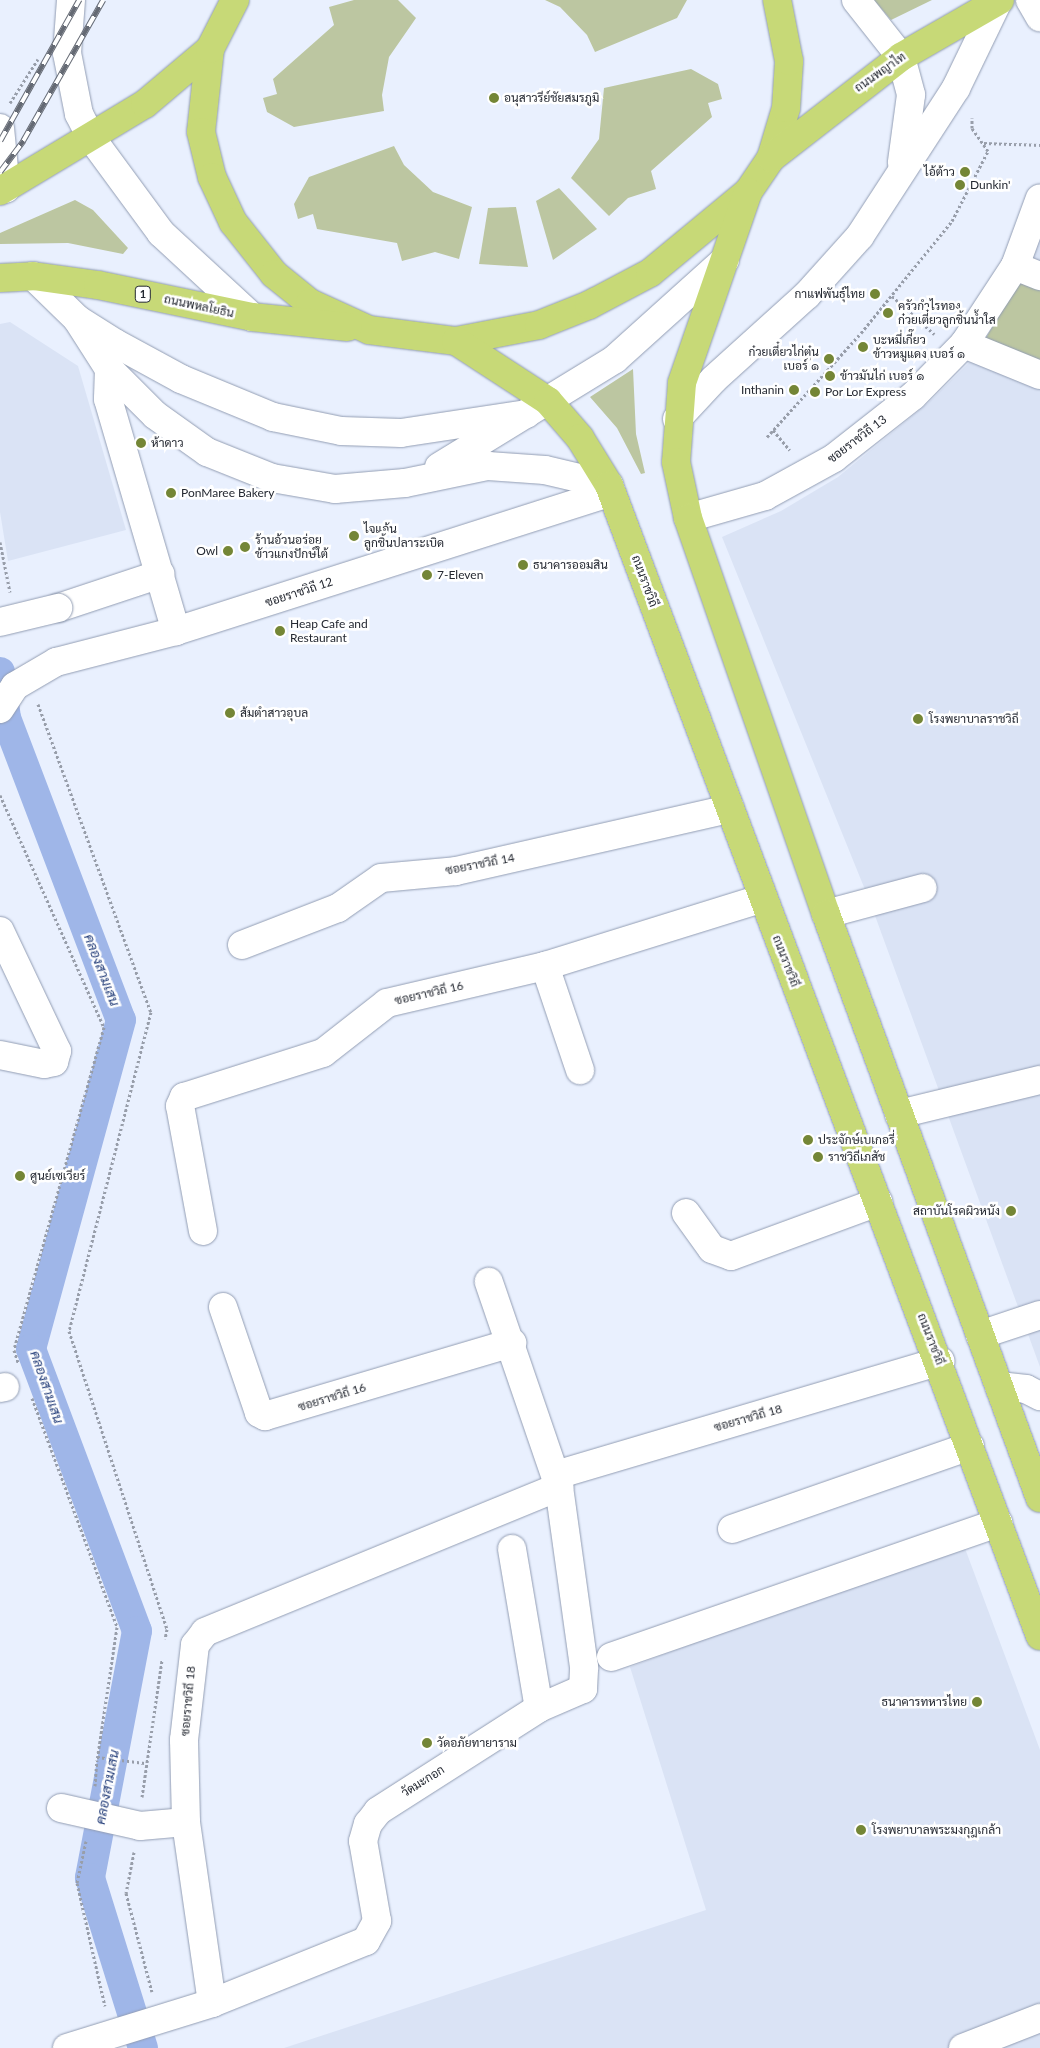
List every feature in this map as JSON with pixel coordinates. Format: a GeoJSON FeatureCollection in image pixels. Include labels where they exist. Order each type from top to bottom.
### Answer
{"type":"FeatureCollection","features":[{"type":"Feature","properties":{"kind":"main road"},"geometry":{"type":"LineString","coordinates":[[777,0],[789,60],[786,108],[771,158],[748,192],[682,383],[677,419],[676,462],[688,518],[826,914],[1040,1498]]}},
{"type":"Feature","properties":{"kind":"main road","name":"ถนนพญาไท"},"geometry":{"type":"LineString","coordinates":[[771,158],[901,57],[999,0]]}},
{"type":"Feature","properties":{"kind":"main road"},"geometry":{"type":"LineString","coordinates":[[3,190],[92,139],[145,104],[210,49],[236,4]]}},
{"type":"Feature","properties":{"kind":"main road"},"geometry":{"type":"LineString","coordinates":[[210,49],[200,132],[212,177],[233,222],[274,274],[310,303],[368,330]]}},
{"type":"Feature","properties":{"kind":"main road"},"geometry":{"type":"LineString","coordinates":[[456,341],[539,325],[589,305],[650,273],[748,192]]}},
{"type":"Feature","properties":{"kind":"main road","name":"ถนนพหลโยธิน"},"geometry":{"type":"LineString","coordinates":[[0,278],[33,276],[252,317],[456,341]]}},
{"type":"Feature","properties":{"kind":"main road","name":"ถนนราชวิถี"},"geometry":{"type":"LineString","coordinates":[[456,341],[580,438],[610,489],[878,1202],[940,1361],[1040,1636]]}},
{"type":"Feature","properties":{"kind":"street"},"geometry":{"type":"LineString","coordinates":[[71,0],[67,53],[79,114],[92,139],[161,232],[252,317]]}},
{"type":"Feature","properties":{"kind":"street"},"geometry":{"type":"LineString","coordinates":[[856,0],[901,57],[911,95],[909,139],[896,186]]}},
{"type":"Feature","properties":{"kind":"street"},"geometry":{"type":"LineString","coordinates":[[677,419],[714,379],[807,295],[896,186],[956,88],[999,0]]}},
{"type":"Feature","properties":{"kind":"street"},"geometry":{"type":"LineString","coordinates":[[1030,0],[1040,17]]}},
{"type":"Feature","properties":{"kind":"street"},"geometry":{"type":"LineString","coordinates":[[0,128],[3,190]]}},
{"type":"Feature","properties":{"kind":"street","name":"ซอยราชวิถี 13"},"geometry":{"type":"LineString","coordinates":[[688,518],[765,496],[834,458],[913,396],[964,344],[1028,271],[1040,198]]}},
{"type":"Feature","properties":{"kind":"street"},"geometry":{"type":"LineString","coordinates":[[411,482],[464,455],[615,359],[725,260]]}},
{"type":"Feature","properties":{"kind":"street"},"geometry":{"type":"LineString","coordinates":[[33,276],[77,319],[109,369],[155,415],[207,452],[272,478],[336,489],[411,482],[488,466],[545,470],[610,489]]}},
{"type":"Feature","properties":{"kind":"street"},"geometry":{"type":"LineString","coordinates":[[77,319],[181,379],[273,417],[341,431],[401,433],[538,407]]}},
{"type":"Feature","properties":{"kind":"street"},"geometry":{"type":"LineString","coordinates":[[964,344],[1040,375]]}},
{"type":"Feature","properties":{"kind":"street"},"geometry":{"type":"LineString","coordinates":[[109,369],[108,399],[176,631]]}},
{"type":"Feature","properties":{"kind":"street","name":"ซอยราชวิถี 12"},"geometry":{"type":"LineString","coordinates":[[12,693],[56,662],[176,631],[610,489]]}},
{"type":"Feature","properties":{"kind":"street"},"geometry":{"type":"LineString","coordinates":[[0,622],[58,608],[160,574]]}},
{"type":"Feature","properties":{"kind":"street","name":"ซอยราชวิถี 14"},"geometry":{"type":"LineString","coordinates":[[242,945],[338,908],[381,878],[456,871],[730,809]]}},
{"type":"Feature","properties":{"kind":"street"},"geometry":{"type":"LineString","coordinates":[[826,914],[923,888]]}},
{"type":"Feature","properties":{"kind":"street","name":"ซอยราชวิถี 16"},"geometry":{"type":"LineString","coordinates":[[203,1231],[180,1106],[184,1097],[323,1053],[387,1003],[545,966],[763,898]]}},
{"type":"Feature","properties":{"kind":"street"},"geometry":{"type":"LineString","coordinates":[[0,931],[57,1051],[54,1062],[44,1064],[0,1055]]}},
{"type":"Feature","properties":{"kind":"street"},"geometry":{"type":"LineString","coordinates":[[545,966],[580,1070]]}},
{"type":"Feature","properties":{"kind":"street"},"geometry":{"type":"LineString","coordinates":[[898,1114],[1040,1080]]}},
{"type":"Feature","properties":{"kind":"street"},"geometry":{"type":"LineString","coordinates":[[686,1213],[712,1249],[731,1256],[878,1202]]}},
{"type":"Feature","properties":{"kind":"street","name":"วัดมะกอก"},"geometry":{"type":"LineString","coordinates":[[212,2003],[366,1941],[376,1921],[363,1841],[368,1824],[401,1795],[539,1708],[574,1696],[583,1689],[585,1680],[557,1481],[512,1343],[489,1282]]}},
{"type":"Feature","properties":{"kind":"street","name":"ซอยราชวิถี 16"},"geometry":{"type":"LineString","coordinates":[[223,1308],[259,1414],[265,1416],[512,1343]]}},
{"type":"Feature","properties":{"kind":"street"},"geometry":{"type":"LineString","coordinates":[[980,1335],[1040,1315]]}},
{"type":"Feature","properties":{"kind":"street","name":"ซอยราชวิถี 18"},"geometry":{"type":"LineString","coordinates":[[212,2003],[186,1822],[184,1740],[191,1664],[205,1632],[557,1481],[940,1361]]}},
{"type":"Feature","properties":{"kind":"street"},"geometry":{"type":"LineString","coordinates":[[999,1386],[1026,1389],[1040,1396]]}},
{"type":"Feature","properties":{"kind":"street"},"geometry":{"type":"LineString","coordinates":[[732,1529],[970,1446]]}},
{"type":"Feature","properties":{"kind":"street"},"geometry":{"type":"LineString","coordinates":[[611,1657],[999,1523]]}},
{"type":"Feature","properties":{"kind":"street"},"geometry":{"type":"LineString","coordinates":[[512,1549],[539,1708]]}},
{"type":"Feature","properties":{"kind":"street"},"geometry":{"type":"LineString","coordinates":[[61,1808],[89,1825],[138,1837],[186,1822]]}},
{"type":"Feature","properties":{"kind":"street"},"geometry":{"type":"LineString","coordinates":[[67,2048],[109,2023],[158,2011],[212,2003]]}},
{"type":"Feature","properties":{"kind":"street"},"geometry":{"type":"LineString","coordinates":[[963,2048],[1040,2018]]}},
{"type":"Feature","properties":{"kind":"path"},"geometry":{"type":"LineString","coordinates":[[767,437],[892,296],[952,221],[985,163],[988,151],[972,128],[972,114]]}},
{"type":"Feature","properties":{"kind":"path"},"geometry":{"type":"LineString","coordinates":[[984,143],[1040,145]]}},
{"type":"Feature","properties":{"kind":"path"},"geometry":{"type":"LineString","coordinates":[[892,296],[932,332]]}},
{"type":"Feature","properties":{"kind":"path"},"geometry":{"type":"LineString","coordinates":[[773,430],[795,455]]}},
{"type":"Feature","properties":{"kind":"path"},"geometry":{"type":"LineString","coordinates":[[12,693],[151,1012],[69,1331],[167,1630],[145,1763],[138,1837],[126,1892],[158,2011]]}},
{"type":"Feature","properties":{"kind":"path"},"geometry":{"type":"LineString","coordinates":[[0,795],[104,1027],[14,1350],[13,1383],[117,1627],[97,1759],[145,1763]]}},
{"type":"Feature","properties":{"kind":"path"},"geometry":{"type":"LineString","coordinates":[[89,1825],[77,1883],[109,2023]]}},
{"type":"Feature","properties":{"kind":"shaded area","name":"โรงพยาบาลราชวิถี"},"geometry":{"type":"Polygon","coordinates":[[[1040,239],[1040,1367],[870,902],[722,537],[781,511],[838,477],[928,403],[980,352],[1040,239]]]}},
{"type":"Feature","properties":{"kind":"shaded area"},"geometry":{"type":"Polygon","coordinates":[[[10,322],[78,366],[126,530],[8,561],[0,512],[0,324],[10,322]]]}},
{"type":"Feature","properties":{"kind":"shaded area","name":"โรงพยาบาลพระมงกุฎเกล้า"},"geometry":{"type":"Polygon","coordinates":[[[963,1543],[1040,1750],[1040,2048],[284,2048],[706,1910],[630,1667],[963,1543]]]}},
{"type":"Feature","properties":{"kind":"green space"},"geometry":{"type":"Polygon","coordinates":[[[354,0],[398,0],[416,18],[389,57],[382,95],[384,111],[294,127],[267,112],[263,98],[277,94],[273,79],[334,25],[329,7],[354,0]]]}},
{"type":"Feature","properties":{"kind":"green space"},"geometry":{"type":"Polygon","coordinates":[[[545,0],[687,0],[677,18],[595,52],[587,35],[560,7],[545,0]]]}},
{"type":"Feature","properties":{"kind":"green space"},"geometry":{"type":"Polygon","coordinates":[[[874,0],[932,0],[891,20],[874,0]]]}},
{"type":"Feature","properties":{"kind":"green space"},"geometry":{"type":"Polygon","coordinates":[[[691,69],[718,84],[722,99],[708,103],[712,117],[651,171],[656,189],[628,198],[609,216],[571,178],[599,139],[604,88],[691,69]]]}},
{"type":"Feature","properties":{"kind":"green space"},"geometry":{"type":"Polygon","coordinates":[[[394,146],[404,165],[433,192],[472,207],[459,259],[435,252],[402,261],[397,243],[317,229],[313,214],[298,219],[294,204],[309,177],[394,146]]]}},
{"type":"Feature","properties":{"kind":"green space"},"geometry":{"type":"Polygon","coordinates":[[[559,188],[597,229],[553,260],[536,201],[559,188]]]}},
{"type":"Feature","properties":{"kind":"green space"},"geometry":{"type":"Polygon","coordinates":[[[75,200],[93,210],[128,248],[123,254],[68,243],[0,244],[0,233],[75,200]]]}},
{"type":"Feature","properties":{"kind":"green space"},"geometry":{"type":"Polygon","coordinates":[[[516,207],[528,267],[479,264],[488,208],[516,207]]]}},
{"type":"Feature","properties":{"kind":"green space"},"geometry":{"type":"Polygon","coordinates":[[[1020,278],[1040,285],[1040,363],[983,343],[1020,278]]]}},
{"type":"Feature","properties":{"kind":"green space"},"geometry":{"type":"Polygon","coordinates":[[[633,369],[636,434],[645,473],[641,474],[617,428],[590,397],[633,369]]]}},
{"type":"Feature","properties":{"kind":"waterway","name":"คลองสามเสน"},"geometry":{"type":"LineString","coordinates":[[0,672],[6,718],[121,1020],[31,1349],[137,1631],[90,1878],[143,2048]]}},
{"type":"Feature","properties":{"kind":"railway"},"geometry":{"type":"LineString","coordinates":[[0,141],[79,0]]}},
{"type":"Feature","properties":{"kind":"railway"},"geometry":{"type":"LineString","coordinates":[[0,172],[23,141],[103,0]]}},
{"type":"Feature","properties":{"kind":"place","name":"อนุสาวรีย์ชัยสมรภูมิ"},"geometry":{"type":"Point","coordinates":[494,98]}},
{"type":"Feature","properties":{"kind":"place","name":"ไอ้ต้าว"},"geometry":{"type":"Point","coordinates":[965,172]}},
{"type":"Feature","properties":{"kind":"place","name":"Dunkin'"},"geometry":{"type":"Point","coordinates":[960,185]}},
{"type":"Feature","properties":{"kind":"place","name":"กาแฟพันธุ์ไทย"},"geometry":{"type":"Point","coordinates":[875,294]}},
{"type":"Feature","properties":{"kind":"place","name":"ครัวกำไรทอง ก๋วยเตี๋ยวลูกชิ้นน้ำใส"},"geometry":{"type":"Point","coordinates":[888,313]}},
{"type":"Feature","properties":{"kind":"place","name":"บะหมี่เกี๊ยว ข้าวหมูแดง เบอร์ ๑"},"geometry":{"type":"Point","coordinates":[863,347]}},
{"type":"Feature","properties":{"kind":"place","name":"ก๋วยเตี๋ยวไก่ตุ๋น เบอร์ ๑"},"geometry":{"type":"Point","coordinates":[829,359]}},
{"type":"Feature","properties":{"kind":"place","name":"ข้าวมันไก่ เบอร์ ๑"},"geometry":{"type":"Point","coordinates":[830,376]}},
{"type":"Feature","properties":{"kind":"place","name":"Inthanin"},"geometry":{"type":"Point","coordinates":[794,390]}},
{"type":"Feature","properties":{"kind":"place","name":"Por Lor Express"},"geometry":{"type":"Point","coordinates":[815,392]}},
{"type":"Feature","properties":{"kind":"place","name":"ห้าดาว"},"geometry":{"type":"Point","coordinates":[141,443]}},
{"type":"Feature","properties":{"kind":"place","name":"PonMaree Bakery"},"geometry":{"type":"Point","coordinates":[171,493]}},
{"type":"Feature","properties":{"kind":"place","name":"ไจแอ้น ลูกชิ้นปลาระเบิด"},"geometry":{"type":"Point","coordinates":[354,536]}},
{"type":"Feature","properties":{"kind":"place","name":"ร้านอ้วนอร่อย ข้าวแกงปักษ์ใต้"},"geometry":{"type":"Point","coordinates":[245,547]}},
{"type":"Feature","properties":{"kind":"place","name":"Owl"},"geometry":{"type":"Point","coordinates":[228,551]}},
{"type":"Feature","properties":{"kind":"place","name":"ธนาคารออมสิน"},"geometry":{"type":"Point","coordinates":[523,565]}},
{"type":"Feature","properties":{"kind":"place","name":"7-Eleven"},"geometry":{"type":"Point","coordinates":[427,575]}},
{"type":"Feature","properties":{"kind":"place","name":"Heap Cafe and Restaurant"},"geometry":{"type":"Point","coordinates":[280,631]}},
{"type":"Feature","properties":{"kind":"place","name":"ส้มตำสาวอุบล"},"geometry":{"type":"Point","coordinates":[230,713]}},
{"type":"Feature","properties":{"kind":"place","name":"โรงพยาบาลราชวิถี"},"geometry":{"type":"Point","coordinates":[918,719]}},
{"type":"Feature","properties":{"kind":"place","name":"ประจักษ์เบเกอรี่"},"geometry":{"type":"Point","coordinates":[808,1140]}},
{"type":"Feature","properties":{"kind":"place","name":"ราชวิถีเภสัช"},"geometry":{"type":"Point","coordinates":[818,1157]}},
{"type":"Feature","properties":{"kind":"place","name":"ศูนย์เซเวียร์"},"geometry":{"type":"Point","coordinates":[20,1176]}},
{"type":"Feature","properties":{"kind":"place","name":"สถาบันโรคผิวหนัง"},"geometry":{"type":"Point","coordinates":[1011,1211]}},
{"type":"Feature","properties":{"kind":"place","name":"ธนาคารทหารไทย"},"geometry":{"type":"Point","coordinates":[977,1702]}},
{"type":"Feature","properties":{"kind":"place","name":"วัดอภัยทายาราม"},"geometry":{"type":"Point","coordinates":[427,1743]}},
{"type":"Feature","properties":{"kind":"place","name":"โรงพยาบาลพระมงกุฎเกล้า"},"geometry":{"type":"Point","coordinates":[861,1830]}}]}
